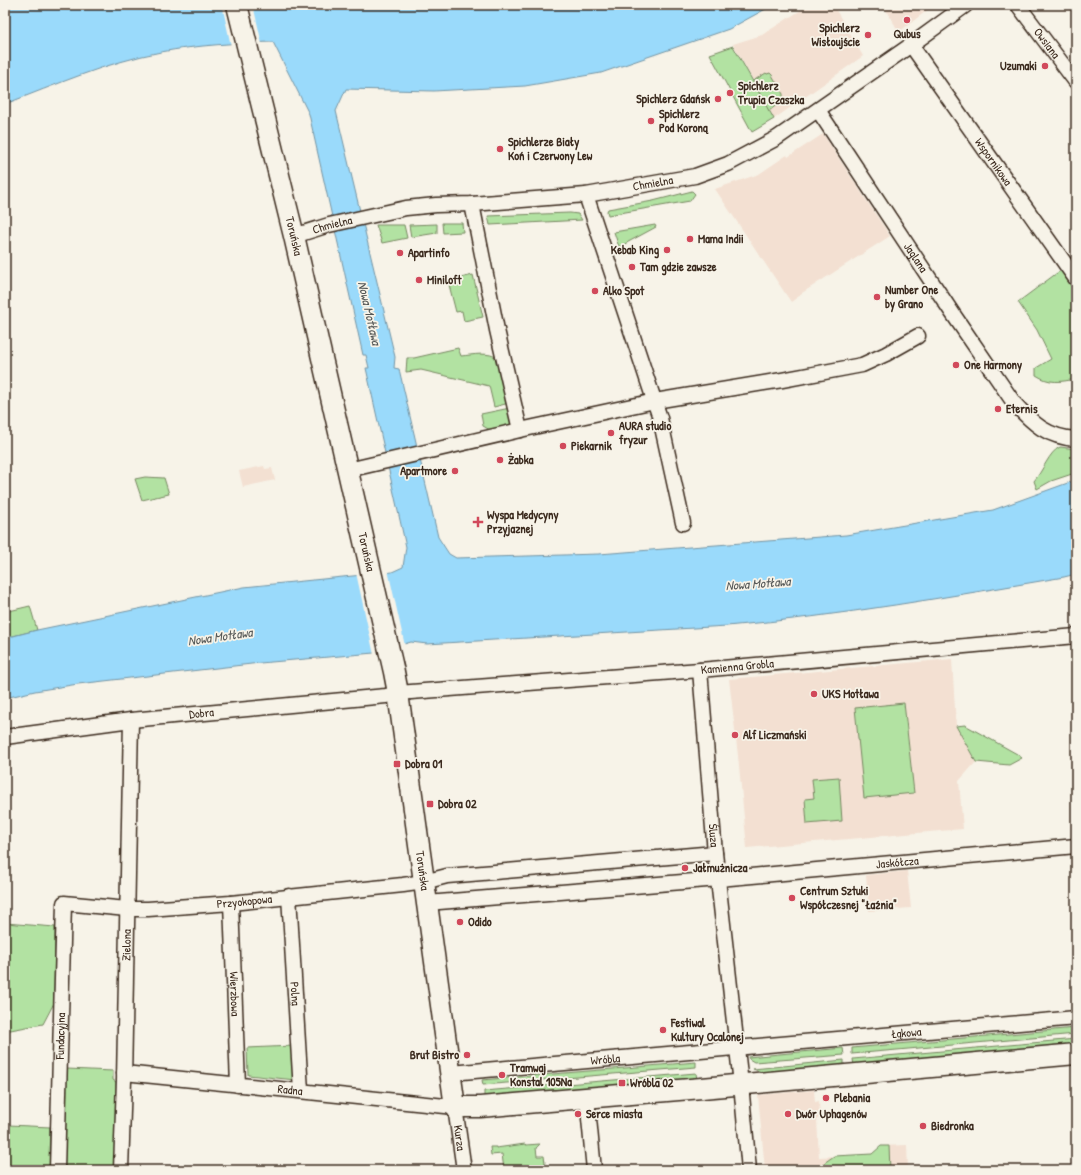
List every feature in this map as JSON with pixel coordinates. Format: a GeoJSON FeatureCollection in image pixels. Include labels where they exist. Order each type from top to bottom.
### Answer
{"type":"FeatureCollection","features":[{"type":"Feature","properties":{"kind":"street","name":"Toruńska"},"geometry":{"type":"LineString","coordinates":[[237,5],[294,236],[392,662],[398,693],[455,1107]]}},
{"type":"Feature","properties":{"kind":"street","name":"Chmielna"},"geometry":{"type":"LineString","coordinates":[[294,236],[329,225],[373,214],[420,206],[472,204],[586,195],[695,176],[728,164],[777,138],[966,5]]}},
{"type":"Feature","properties":{"kind":"street","name":"Owsiana"},"geometry":{"type":"LineString","coordinates":[[1018,5],[1076,82]]}},
{"type":"Feature","properties":{"kind":"street","name":"Wspornikowa"},"geometry":{"type":"LineString","coordinates":[[911,45],[1076,279]]}},
{"type":"Feature","properties":{"kind":"street","name":"Jaglana"},"geometry":{"type":"LineString","coordinates":[[818,110],[1001,387],[1026,416],[1052,435],[1076,439]]}},
{"type":"Feature","properties":{"kind":"street"},"geometry":{"type":"LineString","coordinates":[[586,195],[655,401],[664,434],[683,523]]}},
{"type":"Feature","properties":{"kind":"street"},"geometry":{"type":"LineString","coordinates":[[472,204],[497,330],[520,430]]}},
{"type":"Feature","properties":{"kind":"street"},"geometry":{"type":"LineString","coordinates":[[348,470],[431,450],[655,401],[862,365],[886,354],[918,336]]}},
{"type":"Feature","properties":{"kind":"street","name":"Kamienna Grobla"},"geometry":{"type":"LineString","coordinates":[[398,693],[700,670],[1076,636]]}},
{"type":"Feature","properties":{"kind":"street","name":"Śluza"},"geometry":{"type":"LineString","coordinates":[[700,670],[715,853],[741,1084],[749,1170]]}},
{"type":"Feature","properties":{"kind":"street","name":"Dobra"},"geometry":{"type":"LineString","coordinates":[[5,737],[131,720],[386,696],[398,693]]}},
{"type":"Feature","properties":{"kind":"street","name":"Zielona"},"geometry":{"type":"LineString","coordinates":[[121,1170],[131,720]]}},
{"type":"Feature","properties":{"kind":"street","name":"Jaskółcza"},"geometry":{"type":"LineString","coordinates":[[719,880],[1076,846]]}},
{"type":"Feature","properties":{"kind":"street"},"geometry":{"type":"LineString","coordinates":[[424,882],[447,876],[715,853]]}},
{"type":"Feature","properties":{"kind":"street"},"geometry":{"type":"LineString","coordinates":[[427,902],[719,880]]}},
{"type":"Feature","properties":{"kind":"street","name":"Przyokopowa"},"geometry":{"type":"LineString","coordinates":[[64,903],[127,909],[148,909],[231,903],[424,882]]}},
{"type":"Feature","properties":{"kind":"street","name":"Polna"},"geometry":{"type":"LineString","coordinates":[[289,896],[301,1091]]}},
{"type":"Feature","properties":{"kind":"street","name":"Fundacyjna"},"geometry":{"type":"LineString","coordinates":[[57,1170],[64,903]]}},
{"type":"Feature","properties":{"kind":"street","name":"Wierzbowa"},"geometry":{"type":"LineString","coordinates":[[231,903],[238,1085]]}},
{"type":"Feature","properties":{"kind":"street","name":"Łąkowa"},"geometry":{"type":"LineString","coordinates":[[736,1048],[1076,1018]]}},
{"type":"Feature","properties":{"kind":"street","name":"Wróbla"},"geometry":{"type":"LineString","coordinates":[[450,1073],[736,1048]]}},
{"type":"Feature","properties":{"kind":"street"},"geometry":{"type":"LineString","coordinates":[[455,1107],[480,1107],[587,1098],[1076,1054]]}},
{"type":"Feature","properties":{"kind":"street","name":"Radna"},"geometry":{"type":"LineString","coordinates":[[124,1073],[455,1107]]}},
{"type":"Feature","properties":{"kind":"street"},"geometry":{"type":"LineString","coordinates":[[587,1098],[594,1170]]}},
{"type":"Feature","properties":{"kind":"street","name":"Kurza"},"geometry":{"type":"LineString","coordinates":[[455,1107],[464,1170]]}},
{"type":"Feature","properties":{"kind":"shaded area"},"geometry":{"type":"Polygon","coordinates":[[[809,5],[833,5],[863,56],[774,119],[733,44],[762,35],[809,5]]]}},
{"type":"Feature","properties":{"kind":"shaded area","name":"Qubus"},"geometry":{"type":"Polygon","coordinates":[[[883,5],[934,5],[899,32],[883,5]]]}},
{"type":"Feature","properties":{"kind":"shaded area"},"geometry":{"type":"Polygon","coordinates":[[[823,134],[890,236],[802,293],[791,302],[715,189],[759,174],[787,155],[788,157],[823,134]]]}},
{"type":"Feature","properties":{"kind":"shaded area"},"geometry":{"type":"Polygon","coordinates":[[[264,466],[265,469],[272,468],[275,480],[243,487],[239,471],[264,466]]]}},
{"type":"Feature","properties":{"kind":"shaded area"},"geometry":{"type":"Polygon","coordinates":[[[952,659],[956,726],[976,762],[959,781],[963,829],[747,848],[729,679],[952,659]]]}},
{"type":"Feature","properties":{"kind":"shaded area"},"geometry":{"type":"Polygon","coordinates":[[[907,871],[911,908],[869,911],[866,875],[907,871]]]}},
{"type":"Feature","properties":{"kind":"shaded area"},"geometry":{"type":"Polygon","coordinates":[[[814,1090],[815,1102],[819,1101],[820,1118],[817,1119],[819,1157],[872,1154],[881,1146],[907,1145],[908,1170],[765,1170],[758,1095],[814,1090]]]}},
{"type":"Feature","properties":{"kind":"green space"},"geometry":{"type":"Polygon","coordinates":[[[733,46],[774,119],[752,132],[710,54],[733,46]]]}},
{"type":"Feature","properties":{"kind":"green space"},"geometry":{"type":"Polygon","coordinates":[[[766,73],[770,73],[772,75],[783,94],[783,100],[769,111],[753,81],[766,73]]]}},
{"type":"Feature","properties":{"kind":"green space"},"geometry":{"type":"Polygon","coordinates":[[[692,191],[695,194],[690,201],[608,215],[608,209],[653,201],[692,191]]]}},
{"type":"Feature","properties":{"kind":"green space"},"geometry":{"type":"Polygon","coordinates":[[[578,214],[582,220],[490,225],[488,216],[578,214]]]}},
{"type":"Feature","properties":{"kind":"green space"},"geometry":{"type":"Polygon","coordinates":[[[442,223],[462,223],[463,232],[443,233],[442,223]]]}},
{"type":"Feature","properties":{"kind":"green space"},"geometry":{"type":"Polygon","coordinates":[[[437,224],[437,233],[411,237],[409,225],[437,224]]]}},
{"type":"Feature","properties":{"kind":"green space"},"geometry":{"type":"Polygon","coordinates":[[[376,225],[404,225],[407,238],[382,243],[376,225]]]}},
{"type":"Feature","properties":{"kind":"green space"},"geometry":{"type":"Polygon","coordinates":[[[655,225],[656,227],[619,247],[614,232],[655,225]]]}},
{"type":"Feature","properties":{"kind":"green space"},"geometry":{"type":"Polygon","coordinates":[[[1062,270],[1076,292],[1076,379],[1055,382],[1046,380],[1036,375],[1036,368],[1051,359],[1037,330],[1018,302],[1062,270]]]}},
{"type":"Feature","properties":{"kind":"green space"},"geometry":{"type":"Polygon","coordinates":[[[473,275],[483,317],[464,321],[462,311],[456,312],[448,281],[473,275]]]}},
{"type":"Feature","properties":{"kind":"green space"},"geometry":{"type":"Polygon","coordinates":[[[458,348],[461,356],[486,354],[499,359],[509,403],[494,407],[489,386],[421,370],[406,372],[407,358],[414,358],[458,348]]]}},
{"type":"Feature","properties":{"kind":"green space"},"geometry":{"type":"Polygon","coordinates":[[[510,408],[512,422],[509,426],[490,430],[483,426],[481,414],[510,408]]]}},
{"type":"Feature","properties":{"kind":"green space"},"geometry":{"type":"Polygon","coordinates":[[[1060,447],[1076,449],[1076,477],[1074,478],[1072,474],[1051,481],[1037,489],[1034,481],[1049,457],[1056,449],[1060,447]]]}},
{"type":"Feature","properties":{"kind":"green space"},"geometry":{"type":"Polygon","coordinates":[[[145,477],[164,478],[169,494],[142,500],[135,479],[145,477]]]}},
{"type":"Feature","properties":{"kind":"green space"},"geometry":{"type":"Polygon","coordinates":[[[30,606],[37,630],[5,638],[5,612],[30,606]]]}},
{"type":"Feature","properties":{"kind":"green space"},"geometry":{"type":"Polygon","coordinates":[[[904,703],[914,793],[864,798],[855,708],[904,703]]]}},
{"type":"Feature","properties":{"kind":"green space"},"geometry":{"type":"Polygon","coordinates":[[[965,725],[1022,758],[1009,765],[976,762],[956,726],[965,725]]]}},
{"type":"Feature","properties":{"kind":"green space"},"geometry":{"type":"Polygon","coordinates":[[[839,777],[842,821],[807,824],[805,799],[814,798],[812,779],[839,777]]]}},
{"type":"Feature","properties":{"kind":"green space"},"geometry":{"type":"Polygon","coordinates":[[[5,923],[55,927],[54,1003],[43,1024],[5,1031],[5,923]]]}},
{"type":"Feature","properties":{"kind":"green space"},"geometry":{"type":"Polygon","coordinates":[[[1076,1028],[1076,1034],[852,1054],[852,1048],[1076,1028]]]}},
{"type":"Feature","properties":{"kind":"green space"},"geometry":{"type":"Polygon","coordinates":[[[1076,1039],[1076,1046],[854,1066],[853,1059],[1076,1039]]]}},
{"type":"Feature","properties":{"kind":"green space"},"geometry":{"type":"Polygon","coordinates":[[[293,1046],[295,1080],[248,1075],[247,1048],[293,1046]]]}},
{"type":"Feature","properties":{"kind":"green space"},"geometry":{"type":"Polygon","coordinates":[[[843,1048],[844,1055],[754,1062],[748,1057],[843,1048]]]}},
{"type":"Feature","properties":{"kind":"green space"},"geometry":{"type":"Polygon","coordinates":[[[844,1060],[844,1066],[765,1073],[753,1069],[844,1060]]]}},
{"type":"Feature","properties":{"kind":"green space"},"geometry":{"type":"Polygon","coordinates":[[[696,1062],[696,1067],[483,1085],[482,1080],[696,1062]]]}},
{"type":"Feature","properties":{"kind":"green space"},"geometry":{"type":"Polygon","coordinates":[[[67,1069],[113,1071],[113,1080],[116,1082],[115,1170],[63,1170],[65,1075],[67,1074],[67,1069]]]}},
{"type":"Feature","properties":{"kind":"green space"},"geometry":{"type":"Polygon","coordinates":[[[696,1073],[697,1080],[484,1097],[484,1091],[696,1073]]]}},
{"type":"Feature","properties":{"kind":"green space"},"geometry":{"type":"Polygon","coordinates":[[[5,1126],[50,1127],[49,1156],[52,1158],[52,1170],[5,1170],[5,1126]]]}},
{"type":"Feature","properties":{"kind":"green space"},"geometry":{"type":"Polygon","coordinates":[[[525,1144],[540,1144],[536,1148],[537,1156],[544,1156],[546,1170],[504,1170],[502,1154],[491,1155],[490,1147],[496,1148],[525,1144]]]}},
{"type":"Feature","properties":{"kind":"green space"},"geometry":{"type":"Polygon","coordinates":[[[881,1146],[889,1146],[890,1170],[825,1170],[824,1163],[834,1156],[872,1154],[881,1146]]]}},
{"type":"Feature","properties":{"kind":"water","name":"Nowa Motława"},"geometry":{"type":"Polygon","coordinates":[[[5,5],[773,5],[729,29],[601,73],[525,86],[434,91],[346,89],[336,111],[395,357],[394,368],[399,369],[438,537],[449,554],[456,558],[599,554],[846,535],[993,510],[1076,480],[1076,574],[896,605],[769,622],[727,626],[427,644],[411,642],[374,653],[260,663],[78,684],[35,691],[5,698],[5,638],[244,587],[392,572],[403,567],[406,547],[366,368],[369,368],[366,355],[363,355],[309,114],[273,42],[203,46],[141,56],[101,68],[5,104],[5,5]]]}},
{"type":"Feature","properties":{"kind":"pier"},"geometry":{"type":"Polygon","coordinates":[[[222,5],[253,5],[262,44],[231,46],[222,5]]]}},
{"type":"Feature","properties":{"kind":"pier"},"geometry":{"type":"Polygon","coordinates":[[[388,570],[405,646],[374,655],[356,573],[388,570]]]}},
{"type":"Feature","properties":{"kind":"place","name":"Qubus"},"geometry":{"type":"Point","coordinates":[907,20]}},
{"type":"Feature","properties":{"kind":"place","name":"Spichlerz Wisłoujście"},"geometry":{"type":"Point","coordinates":[868,35]}},
{"type":"Feature","properties":{"kind":"place","name":"Uzumaki"},"geometry":{"type":"Point","coordinates":[1045,66]}},
{"type":"Feature","properties":{"kind":"place","name":"Spichlerz Trupia Czaszka"},"geometry":{"type":"Point","coordinates":[730,93]}},
{"type":"Feature","properties":{"kind":"place","name":"Spichlerz Gdańsk"},"geometry":{"type":"Point","coordinates":[718,99]}},
{"type":"Feature","properties":{"kind":"place","name":"Spichlerz Pod Koroną"},"geometry":{"type":"Point","coordinates":[651,121]}},
{"type":"Feature","properties":{"kind":"place","name":"Spichlerze Biały Koń i Czerwony Lew"},"geometry":{"type":"Point","coordinates":[500,149]}},
{"type":"Feature","properties":{"kind":"place","name":"Mama Indii"},"geometry":{"type":"Point","coordinates":[690,239]}},
{"type":"Feature","properties":{"kind":"place","name":"Kebab King"},"geometry":{"type":"Point","coordinates":[667,250]}},
{"type":"Feature","properties":{"kind":"place","name":"Apartinfo"},"geometry":{"type":"Point","coordinates":[400,253]}},
{"type":"Feature","properties":{"kind":"place","name":"Tam gdzie zawsze"},"geometry":{"type":"Point","coordinates":[632,267]}},
{"type":"Feature","properties":{"kind":"place","name":"Miniloft"},"geometry":{"type":"Point","coordinates":[419,280]}},
{"type":"Feature","properties":{"kind":"place","name":"Alko Spot"},"geometry":{"type":"Point","coordinates":[595,291]}},
{"type":"Feature","properties":{"kind":"place","name":"Number One by Grano"},"geometry":{"type":"Point","coordinates":[877,297]}},
{"type":"Feature","properties":{"kind":"place","name":"One Harmony"},"geometry":{"type":"Point","coordinates":[956,365]}},
{"type":"Feature","properties":{"kind":"place","name":"Eternis"},"geometry":{"type":"Point","coordinates":[998,409]}},
{"type":"Feature","properties":{"kind":"place","name":"AURA studio fryzur"},"geometry":{"type":"Point","coordinates":[611,433]}},
{"type":"Feature","properties":{"kind":"place","name":"Piekarnik"},"geometry":{"type":"Point","coordinates":[563,446]}},
{"type":"Feature","properties":{"kind":"place","name":"Żabka"},"geometry":{"type":"Point","coordinates":[500,460]}},
{"type":"Feature","properties":{"kind":"place","name":"Apartmore"},"geometry":{"type":"Point","coordinates":[455,471]}},
{"type":"Feature","properties":{"kind":"place","name":"Wyspa Medycyny Przyjaznej"},"geometry":{"type":"Point","coordinates":[478,522]}},
{"type":"Feature","properties":{"kind":"place","name":"UKS Motława"},"geometry":{"type":"Point","coordinates":[814,694]}},
{"type":"Feature","properties":{"kind":"place","name":"Alf Liczmański"},"geometry":{"type":"Point","coordinates":[735,735]}},
{"type":"Feature","properties":{"kind":"place","name":"Dobra 01"},"geometry":{"type":"Point","coordinates":[397,764]}},
{"type":"Feature","properties":{"kind":"place","name":"Dobra 02"},"geometry":{"type":"Point","coordinates":[430,804]}},
{"type":"Feature","properties":{"kind":"place","name":"Jałmużnicza"},"geometry":{"type":"Point","coordinates":[685,868]}},
{"type":"Feature","properties":{"kind":"place","name":"Centrum Sztuki Współczesnej \"Łaźnia\""},"geometry":{"type":"Point","coordinates":[792,898]}},
{"type":"Feature","properties":{"kind":"place","name":"Odido"},"geometry":{"type":"Point","coordinates":[460,922]}},
{"type":"Feature","properties":{"kind":"place","name":"Festiwal Kultury Ocalonej"},"geometry":{"type":"Point","coordinates":[663,1030]}},
{"type":"Feature","properties":{"kind":"place","name":"Brut Bistro"},"geometry":{"type":"Point","coordinates":[467,1055]}},
{"type":"Feature","properties":{"kind":"place","name":"Tramwaj Konstal 105Na"},"geometry":{"type":"Point","coordinates":[502,1075]}},
{"type":"Feature","properties":{"kind":"place","name":"Wróbla 02"},"geometry":{"type":"Point","coordinates":[622,1083]}},
{"type":"Feature","properties":{"kind":"place","name":"Plebania"},"geometry":{"type":"Point","coordinates":[826,1098]}},
{"type":"Feature","properties":{"kind":"place","name":"Serce miasta"},"geometry":{"type":"Point","coordinates":[578,1114]}},
{"type":"Feature","properties":{"kind":"place","name":"Dwór Uphagenów"},"geometry":{"type":"Point","coordinates":[788,1114]}},
{"type":"Feature","properties":{"kind":"place","name":"Biedronka"},"geometry":{"type":"Point","coordinates":[923,1126]}}]}
